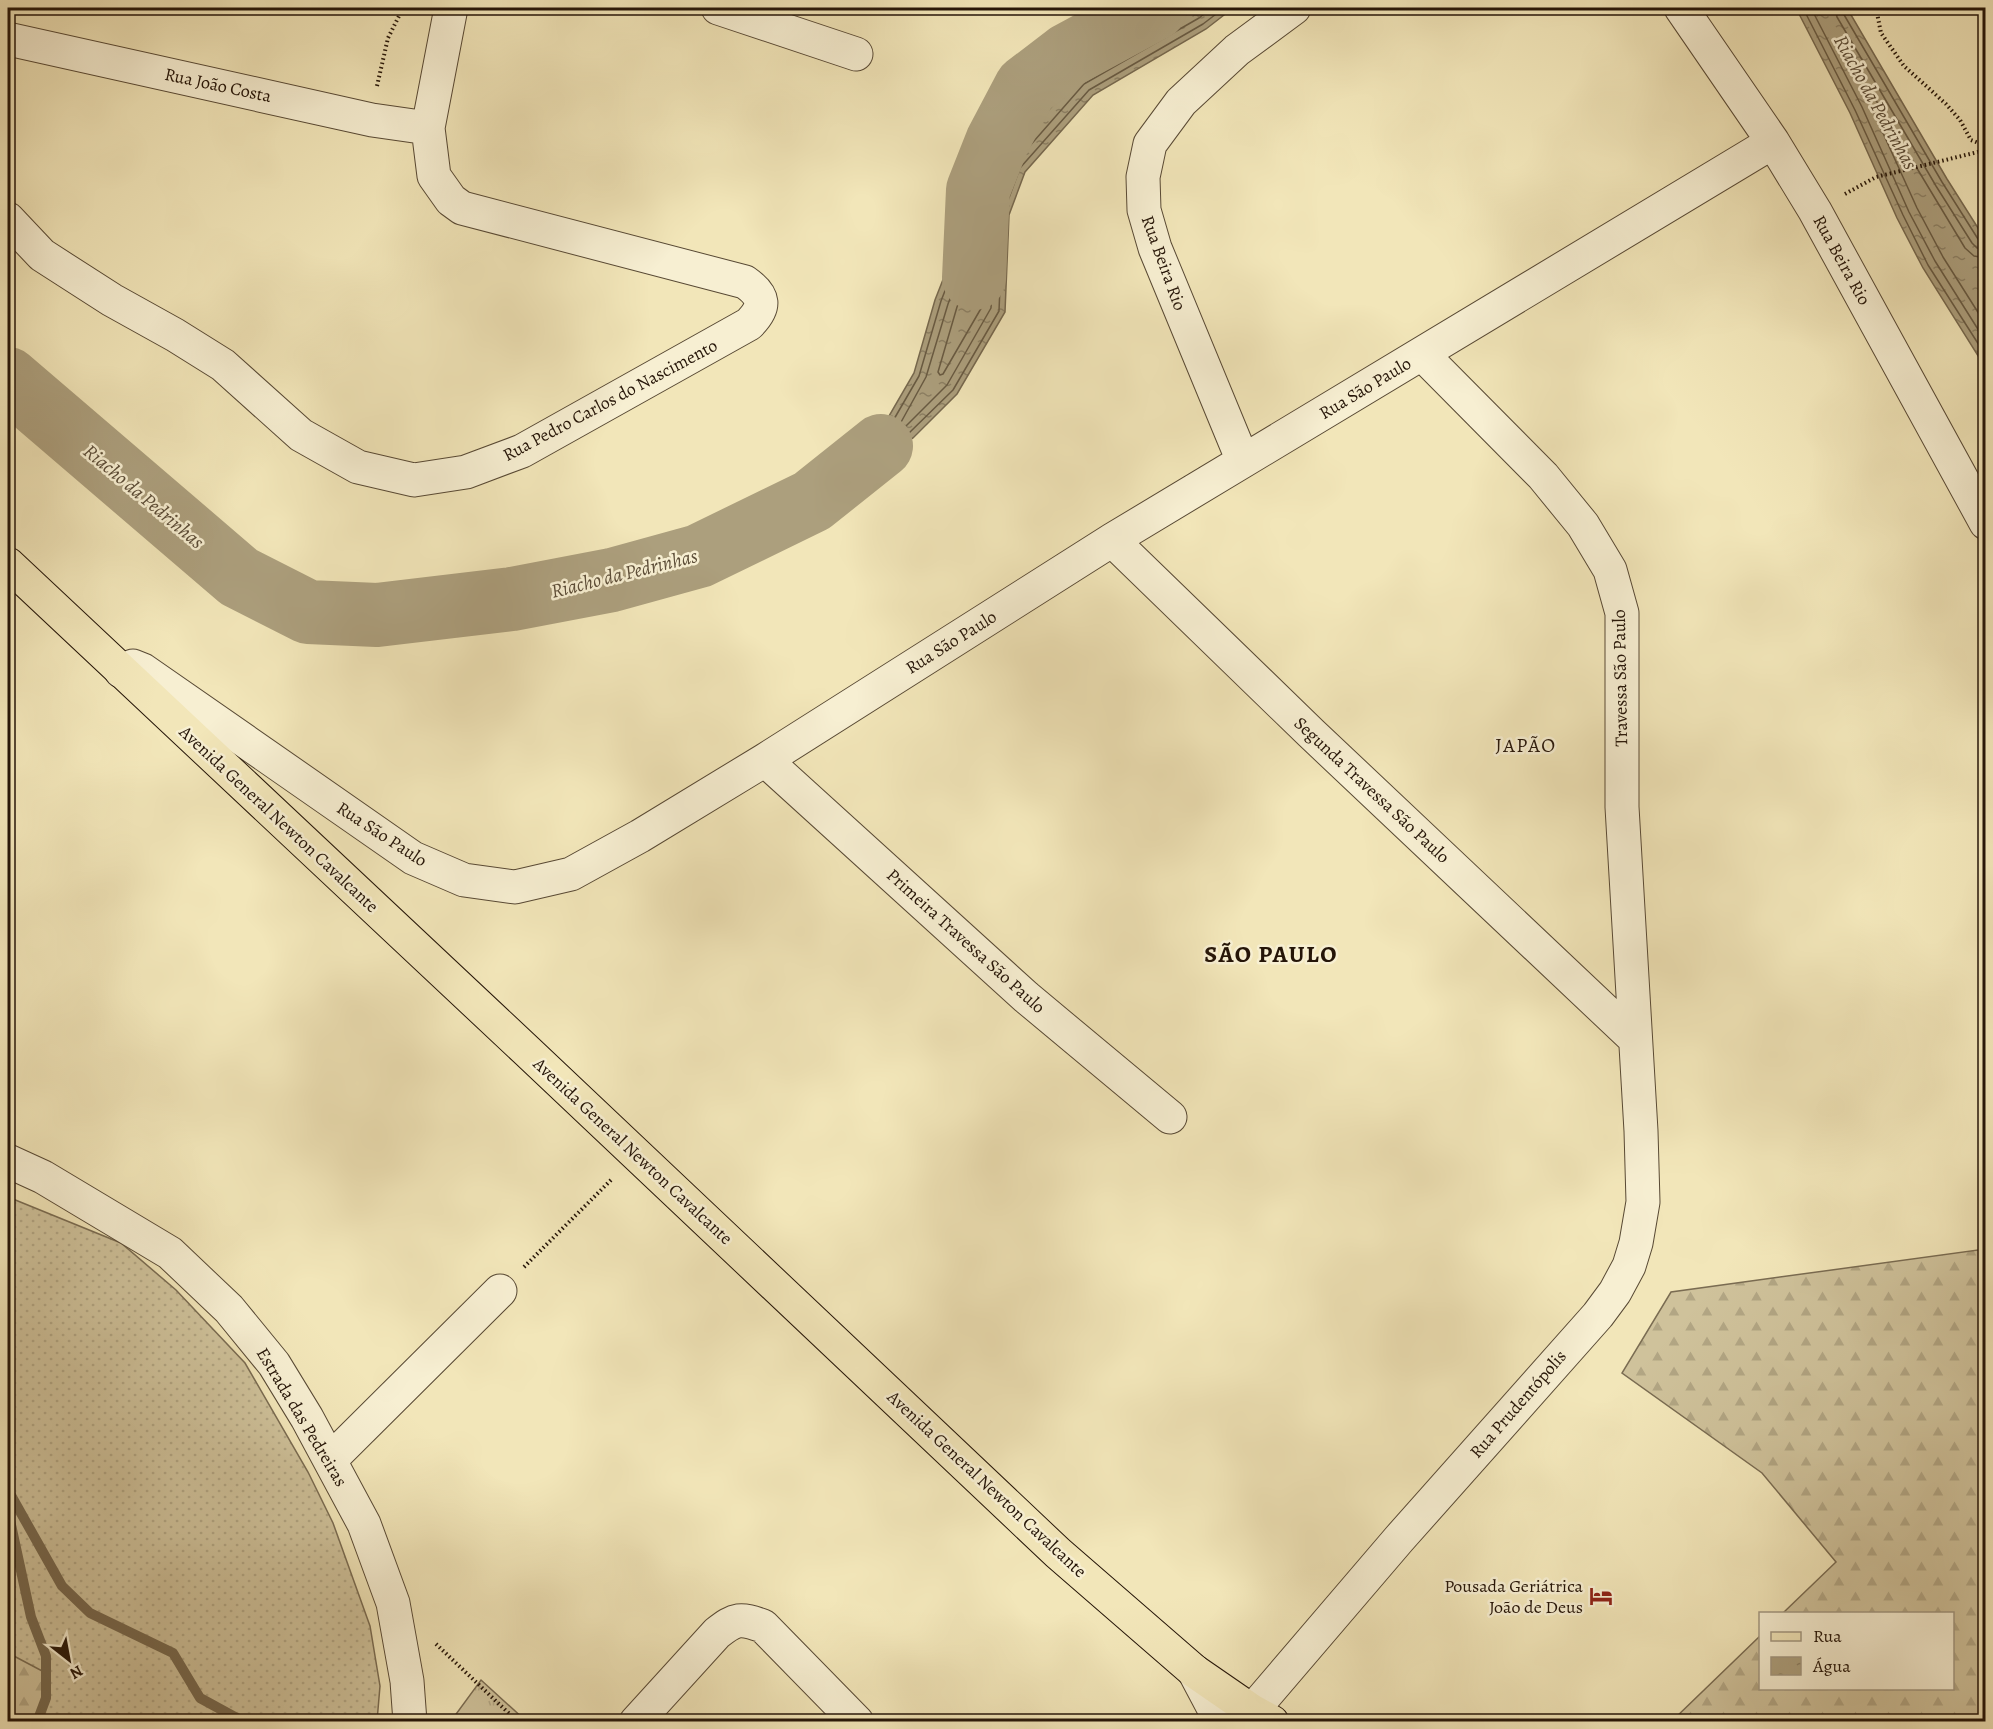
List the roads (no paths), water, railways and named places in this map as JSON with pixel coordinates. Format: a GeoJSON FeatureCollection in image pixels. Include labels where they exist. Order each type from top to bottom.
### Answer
{"type":"FeatureCollection","features":[{"type":"Feature","properties":{"kind":"main road","name":"Avenida General Newton Cavalcante"},"geometry":{"type":"LineString","coordinates":[[8,564],[1058,1553],[1194,1671],[1262,1716]]}},
{"type":"Feature","properties":{"kind":"street"},"geometry":{"type":"LineString","coordinates":[[428,128],[451,8]]}},
{"type":"Feature","properties":{"kind":"street"},"geometry":{"type":"LineString","coordinates":[[718,8],[856,54]]}},
{"type":"Feature","properties":{"kind":"street","name":"Rua Beira Rio"},"geometry":{"type":"LineString","coordinates":[[1243,461],[1155,248],[1144,210],[1143,177],[1150,144],[1181,102],[1237,50],[1294,8]]}},
{"type":"Feature","properties":{"kind":"street","name":"Rua Beira Rio"},"geometry":{"type":"LineString","coordinates":[[1681,8],[1773,142],[1815,210],[1986,523]]}},
{"type":"Feature","properties":{"kind":"street","name":"Rua João Costa"},"geometry":{"type":"LineString","coordinates":[[8,39],[372,120],[428,128]]}},
{"type":"Feature","properties":{"kind":"street","name":"Rua Pedro Carlos do Nascimento"},"geometry":{"type":"LineString","coordinates":[[8,219],[42,255],[112,300],[223,365],[302,435],[358,467],[414,480],[466,472],[522,451],[749,324],[760,314],[761,301],[756,290],[745,282],[462,208],[451,200],[434,176],[428,128]]}},
{"type":"Feature","properties":{"kind":"street","name":"Rua São Paulo"},"geometry":{"type":"LineString","coordinates":[[120,671],[133,666],[143,670],[413,858],[464,880],[514,886],[571,874],[640,836],[765,760],[1112,540],[1773,142]]}},
{"type":"Feature","properties":{"kind":"street","name":"Travessa São Paulo"},"geometry":{"type":"LineString","coordinates":[[1422,354],[1543,476],[1583,525],[1610,570],[1622,613],[1622,807],[1635,1039]]}},
{"type":"Feature","properties":{"kind":"street","name":"Segunda Travessa São Paulo"},"geometry":{"type":"LineString","coordinates":[[1112,540],[1311,733],[1635,1039]]}},
{"type":"Feature","properties":{"kind":"street","name":"Primeira Travessa São Paulo"},"geometry":{"type":"LineString","coordinates":[[765,760],[1026,997],[1170,1117]]}},
{"type":"Feature","properties":{"kind":"street","name":"Rua Prudentópolis"},"geometry":{"type":"LineString","coordinates":[[1262,1716],[1399,1539],[1598,1315],[1615,1292],[1629,1266],[1636,1243],[1643,1202],[1635,1039]]}},
{"type":"Feature","properties":{"kind":"street","name":"Estrada das Pedreiras"},"geometry":{"type":"LineString","coordinates":[[8,1161],[43,1177],[170,1253],[229,1309],[274,1364],[364,1524],[393,1603],[407,1681],[410,1722]]}},
{"type":"Feature","properties":{"kind":"street"},"geometry":{"type":"LineString","coordinates":[[330,1460],[500,1291]]}},
{"type":"Feature","properties":{"kind":"street"},"geometry":{"type":"LineString","coordinates":[[636,1722],[717,1634],[730,1623],[744,1619],[763,1626],[857,1722]]}},
{"type":"Feature","properties":{"kind":"street"},"geometry":{"type":"LineString","coordinates":[[1194,1671],[1221,1722]]}},
{"type":"Feature","properties":{"kind":"water"},"geometry":{"type":"Polygon","coordinates":[[[1137,8],[1233,8],[1206,29],[1093,95],[1025,172],[1009,215],[1005,312],[957,394],[913,438],[812,501],[885,423],[914,373],[935,300],[997,142],[1026,87],[1137,8]]]}},
{"type":"Feature","properties":{"kind":"water"},"geometry":{"type":"Polygon","coordinates":[[[1796,8],[1847,8],[1947,179],[1985,239],[1985,367],[1923,268],[1897,218],[1850,113],[1796,8]]]}},
{"type":"Feature","properties":{"kind":"waterway","name":"Riacho da Pedrinhas"},"geometry":{"type":"LineString","coordinates":[[974,278],[978,190],[997,142],[1026,87],[1068,55],[1155,8]]}},
{"type":"Feature","properties":{"kind":"waterway","name":"Riacho da Pedrinhas"},"geometry":{"type":"LineString","coordinates":[[8,379],[239,577],[308,612],[377,615],[512,599],[612,580],[699,556],[812,501],[881,446]]}},
{"type":"Feature","properties":{"kind":"waterway"},"geometry":{"type":"LineString","coordinates":[[8,1490],[62,1586],[90,1613],[173,1653],[200,1698],[244,1722]]}},
{"type":"Feature","properties":{"kind":"waterway"},"geometry":{"type":"LineString","coordinates":[[8,1511],[31,1617],[46,1656],[46,1698],[37,1722]]}},
{"type":"Feature","properties":{"kind":"place","name":"Pousada Geriátrica João de Deus"},"geometry":{"type":"Point","coordinates":[1601,1596]}},
{"type":"Feature","properties":{"kind":"district","name":"JAPÃO"},"geometry":{"type":"Point","coordinates":[1526,745]}},
{"type":"Feature","properties":{"kind":"district","name":"SÃO PAULO"},"geometry":{"type":"Point","coordinates":[1271,954]}}]}
